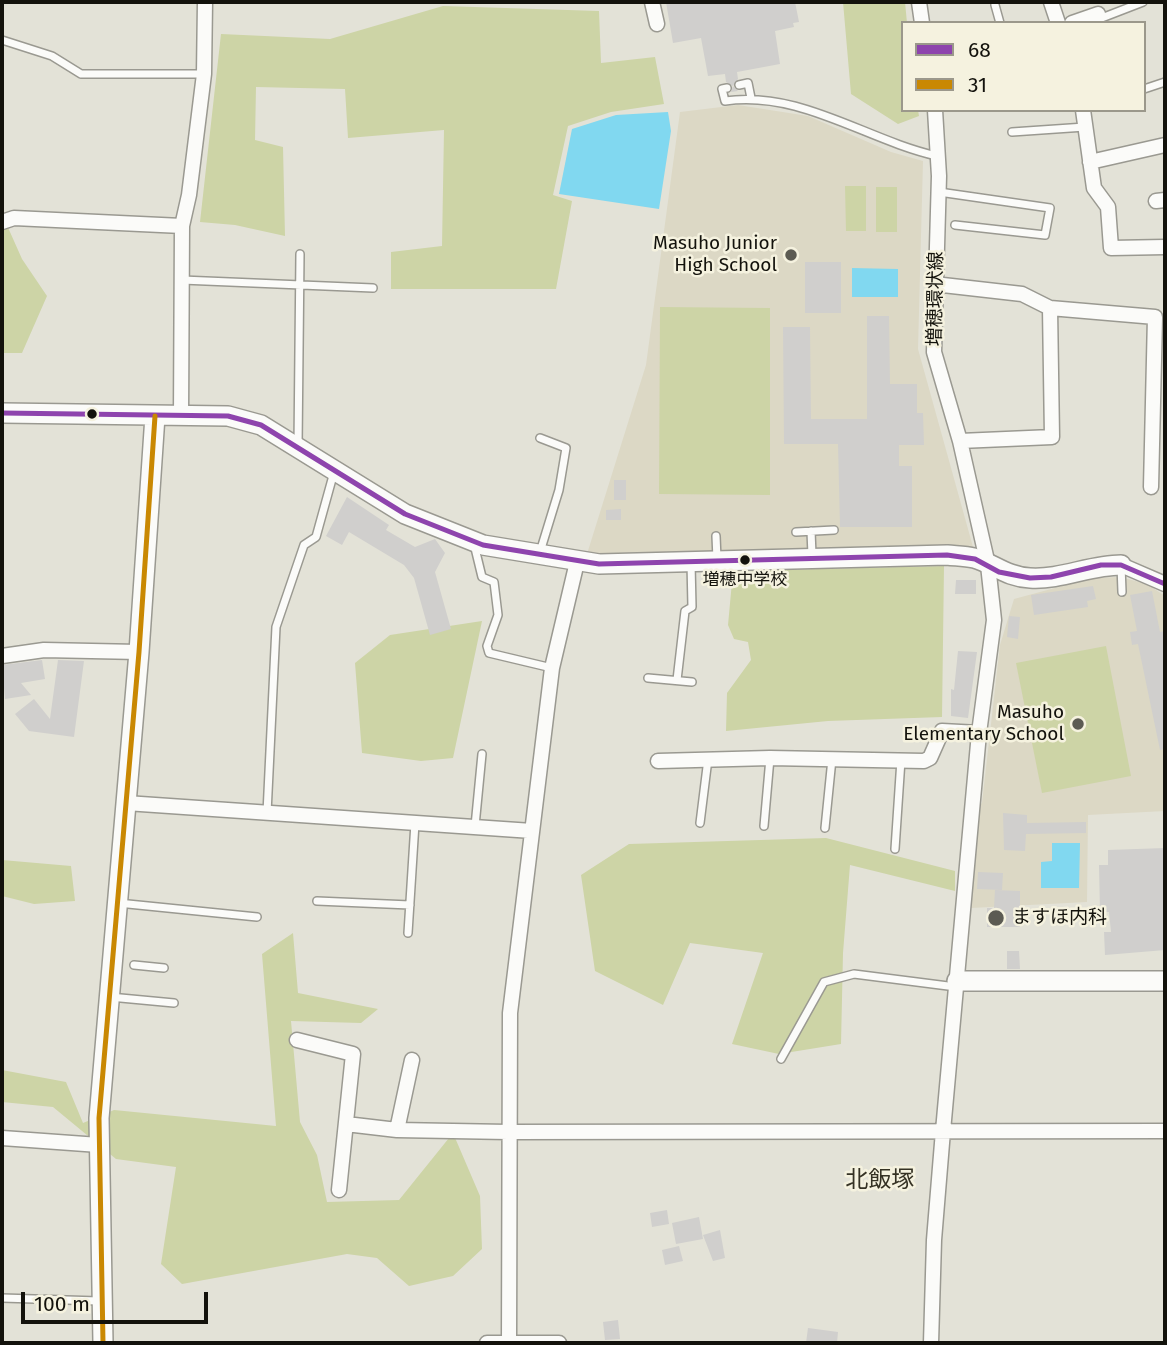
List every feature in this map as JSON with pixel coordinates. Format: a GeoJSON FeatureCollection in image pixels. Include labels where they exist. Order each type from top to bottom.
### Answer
{"type":"FeatureCollection","features":[{"type":"Feature","properties":{"kind":"street"},"geometry":{"type":"LineString","coordinates":[[181,416],[182,226],[189,195],[204,74],[205,2]]}},
{"type":"Feature","properties":{"kind":"street"},"geometry":{"type":"LineString","coordinates":[[652,2],[657,23]]}},
{"type":"Feature","properties":{"kind":"street"},"geometry":{"type":"LineString","coordinates":[[919,2],[922,21]]}},
{"type":"Feature","properties":{"kind":"street"},"geometry":{"type":"LineString","coordinates":[[1051,2],[1057,21]]}},
{"type":"Feature","properties":{"kind":"street"},"geometry":{"type":"LineString","coordinates":[[1078,21],[1098,14]]}},
{"type":"Feature","properties":{"kind":"street","name":"増穂環状線"},"geometry":{"type":"LineString","coordinates":[[931,1343],[934,1240],[943,1131],[979,733],[994,620],[988,565],[960,441],[934,352],[934,284],[939,192],[935,112]]}},
{"type":"Feature","properties":{"kind":"street"},"geometry":{"type":"LineString","coordinates":[[1083,112],[1094,188],[1108,207],[1111,247],[1165,247]]}},
{"type":"Feature","properties":{"kind":"street"},"geometry":{"type":"LineString","coordinates":[[1090,162],[1165,145]]}},
{"type":"Feature","properties":{"kind":"street"},"geometry":{"type":"LineString","coordinates":[[2,222],[14,218],[182,226]]}},
{"type":"Feature","properties":{"kind":"street"},"geometry":{"type":"LineString","coordinates":[[934,284],[1022,294],[1050,308],[1156,317],[1151,487]]}},
{"type":"Feature","properties":{"kind":"street"},"geometry":{"type":"LineString","coordinates":[[960,441],[1052,437],[1050,308]]}},
{"type":"Feature","properties":{"kind":"street"},"geometry":{"type":"LineString","coordinates":[[2,413],[239,419],[261,425],[298,446],[405,514],[474,542],[577,562],[717,562],[947,555],[975,558],[999,572],[1030,578],[1051,577],[1101,565],[1121,565],[1165,584]]}},
{"type":"Feature","properties":{"kind":"street"},"geometry":{"type":"LineString","coordinates":[[103,1343],[99,1145],[139,652],[155,416]]}},
{"type":"Feature","properties":{"kind":"street"},"geometry":{"type":"LineString","coordinates":[[509,1342],[510,1013],[552,668],[577,562]]}},
{"type":"Feature","properties":{"kind":"street"},"geometry":{"type":"LineString","coordinates":[[2,656],[44,650],[139,652]]}},
{"type":"Feature","properties":{"kind":"street"},"geometry":{"type":"LineString","coordinates":[[658,761],[832,758],[924,761],[930,758],[942,732],[979,733]]}},
{"type":"Feature","properties":{"kind":"street"},"geometry":{"type":"LineString","coordinates":[[126,803],[533,831]]}},
{"type":"Feature","properties":{"kind":"street"},"geometry":{"type":"LineString","coordinates":[[956,984],[1165,981]]}},
{"type":"Feature","properties":{"kind":"street"},"geometry":{"type":"LineString","coordinates":[[297,1040],[353,1054],[340,1190]]}},
{"type":"Feature","properties":{"kind":"street"},"geometry":{"type":"LineString","coordinates":[[397,1130],[412,1060]]}},
{"type":"Feature","properties":{"kind":"street"},"geometry":{"type":"LineString","coordinates":[[346,1124],[397,1130],[508,1132],[1165,1131]]}},
{"type":"Feature","properties":{"kind":"street"},"geometry":{"type":"LineString","coordinates":[[2,1138],[99,1145]]}},
{"type":"Feature","properties":{"kind":"street"},"geometry":{"type":"LineString","coordinates":[[487,1343],[559,1343]]}},
{"type":"Feature","properties":{"kind":"lane"},"geometry":{"type":"LineString","coordinates":[[1098,14],[1143,2]]}},
{"type":"Feature","properties":{"kind":"lane"},"geometry":{"type":"LineString","coordinates":[[995,5],[999,21]]}},
{"type":"Feature","properties":{"kind":"lane"},"geometry":{"type":"LineString","coordinates":[[2,40],[52,56],[81,74],[204,74]]}},
{"type":"Feature","properties":{"kind":"lane"},"geometry":{"type":"LineString","coordinates":[[1146,88],[1165,82]]}},
{"type":"Feature","properties":{"kind":"lane"},"geometry":{"type":"LineString","coordinates":[[740,85],[748,83],[751,98]]}},
{"type":"Feature","properties":{"kind":"lane"},"geometry":{"type":"LineString","coordinates":[[727,88],[722,89],[725,101],[751,98],[812,110],[901,148],[938,156]]}},
{"type":"Feature","properties":{"kind":"lane"},"geometry":{"type":"LineString","coordinates":[[1012,132],[1085,127]]}},
{"type":"Feature","properties":{"kind":"lane"},"geometry":{"type":"LineString","coordinates":[[939,192],[1050,208],[1045,235],[955,225]]}},
{"type":"Feature","properties":{"kind":"lane"},"geometry":{"type":"LineString","coordinates":[[298,446],[300,254]]}},
{"type":"Feature","properties":{"kind":"lane"},"geometry":{"type":"LineString","coordinates":[[181,280],[373,288]]}},
{"type":"Feature","properties":{"kind":"lane"},"geometry":{"type":"LineString","coordinates":[[539,555],[559,491],[566,448],[540,438]]}},
{"type":"Feature","properties":{"kind":"lane"},"geometry":{"type":"LineString","coordinates":[[267,813],[276,627],[303,545],[316,537],[334,471]]}},
{"type":"Feature","properties":{"kind":"lane"},"geometry":{"type":"LineString","coordinates":[[796,532],[834,530]]}},
{"type":"Feature","properties":{"kind":"lane"},"geometry":{"type":"LineString","coordinates":[[811,531],[812,558]]}},
{"type":"Feature","properties":{"kind":"lane"},"geometry":{"type":"LineString","coordinates":[[716,536],[717,562]]}},
{"type":"Feature","properties":{"kind":"lane"},"geometry":{"type":"LineString","coordinates":[[474,542],[482,577],[494,582],[498,615],[487,646],[489,653],[552,668]]}},
{"type":"Feature","properties":{"kind":"lane"},"geometry":{"type":"LineString","coordinates":[[677,680],[685,611],[692,607],[691,562]]}},
{"type":"Feature","properties":{"kind":"lane"},"geometry":{"type":"LineString","coordinates":[[1121,565],[1122,592]]}},
{"type":"Feature","properties":{"kind":"lane"},"geometry":{"type":"LineString","coordinates":[[648,678],[692,682]]}},
{"type":"Feature","properties":{"kind":"lane"},"geometry":{"type":"LineString","coordinates":[[475,826],[482,754]]}},
{"type":"Feature","properties":{"kind":"lane"},"geometry":{"type":"LineString","coordinates":[[764,826],[770,758]]}},
{"type":"Feature","properties":{"kind":"lane"},"geometry":{"type":"LineString","coordinates":[[825,828],[832,758]]}},
{"type":"Feature","properties":{"kind":"lane"},"geometry":{"type":"LineString","coordinates":[[700,823],[708,759]]}},
{"type":"Feature","properties":{"kind":"lane"},"geometry":{"type":"LineString","coordinates":[[895,849],[901,760]]}},
{"type":"Feature","properties":{"kind":"lane"},"geometry":{"type":"LineString","coordinates":[[408,933],[415,822]]}},
{"type":"Feature","properties":{"kind":"lane"},"geometry":{"type":"LineString","coordinates":[[317,901],[410,905]]}},
{"type":"Feature","properties":{"kind":"lane"},"geometry":{"type":"LineString","coordinates":[[118,903],[257,917]]}},
{"type":"Feature","properties":{"kind":"lane"},"geometry":{"type":"LineString","coordinates":[[134,965],[164,968]]}},
{"type":"Feature","properties":{"kind":"lane"},"geometry":{"type":"LineString","coordinates":[[781,1059],[824,982],[854,974],[956,984]]}},
{"type":"Feature","properties":{"kind":"lane"},"geometry":{"type":"LineString","coordinates":[[109,997],[174,1003]]}},
{"type":"Feature","properties":{"kind":"lane"},"geometry":{"type":"LineString","coordinates":[[2,1297],[103,1301]]}},
{"type":"Feature","properties":{"kind":"shaded area","name":"Masuho Junior High School"},"geometry":{"type":"Polygon","coordinates":[[[738,105],[808,116],[891,152],[923,161],[918,349],[973,547],[587,554],[646,365],[680,112],[738,105]]]}},
{"type":"Feature","properties":{"kind":"shaded area","name":"Masuho Elementary School"},"geometry":{"type":"Polygon","coordinates":[[[1120,577],[1147,584],[1165,596],[1165,811],[1088,815],[1087,902],[971,908],[979,806],[982,803],[1000,645],[1014,599],[1092,578],[1120,577]]]}},
{"type":"Feature","properties":{"kind":"green space"},"geometry":{"type":"Polygon","coordinates":[[[843,2],[905,2],[907,21],[901,21],[901,112],[918,112],[919,116],[898,124],[851,94],[843,2]]]}},
{"type":"Feature","properties":{"kind":"green space"},"geometry":{"type":"Polygon","coordinates":[[[443,6],[599,11],[601,63],[655,57],[664,104],[611,112],[568,126],[553,195],[572,201],[556,289],[391,289],[391,252],[442,246],[444,130],[348,138],[345,89],[256,87],[255,140],[283,147],[285,236],[235,225],[200,222],[221,34],[330,39],[443,6]]]}},
{"type":"Feature","properties":{"kind":"green space"},"geometry":{"type":"Polygon","coordinates":[[[845,186],[866,186],[866,231],[846,231],[845,186]]]}},
{"type":"Feature","properties":{"kind":"green space"},"geometry":{"type":"Polygon","coordinates":[[[876,187],[897,187],[897,232],[876,232],[876,187]]]}},
{"type":"Feature","properties":{"kind":"green space"},"geometry":{"type":"Polygon","coordinates":[[[2,214],[22,259],[47,296],[22,353],[2,353],[2,214]]]}},
{"type":"Feature","properties":{"kind":"green space"},"geometry":{"type":"Polygon","coordinates":[[[660,307],[770,308],[770,495],[659,494],[660,307]]]}},
{"type":"Feature","properties":{"kind":"green space"},"geometry":{"type":"Polygon","coordinates":[[[944,566],[942,717],[828,721],[726,731],[727,693],[751,660],[748,642],[734,639],[728,625],[733,571],[944,566]]]}},
{"type":"Feature","properties":{"kind":"green space"},"geometry":{"type":"Polygon","coordinates":[[[482,621],[453,758],[421,761],[362,753],[355,663],[390,635],[482,621]]]}},
{"type":"Feature","properties":{"kind":"green space"},"geometry":{"type":"Polygon","coordinates":[[[1106,646],[1131,776],[1042,793],[1016,663],[1106,646]]]}},
{"type":"Feature","properties":{"kind":"green space"},"geometry":{"type":"Polygon","coordinates":[[[826,838],[955,871],[955,891],[850,865],[843,953],[841,1044],[779,1054],[732,1044],[763,953],[690,943],[663,1005],[595,971],[581,875],[629,844],[826,838]]]}},
{"type":"Feature","properties":{"kind":"green space"},"geometry":{"type":"Polygon","coordinates":[[[2,860],[71,866],[75,901],[34,904],[2,896],[2,860]]]}},
{"type":"Feature","properties":{"kind":"green space"},"geometry":{"type":"Polygon","coordinates":[[[293,933],[298,993],[378,1009],[361,1023],[291,1021],[300,1122],[317,1155],[327,1202],[399,1200],[453,1133],[480,1196],[482,1249],[453,1276],[409,1286],[377,1258],[347,1254],[182,1284],[161,1264],[176,1167],[116,1159],[53,1107],[2,1102],[2,1070],[66,1082],[83,1123],[114,1110],[276,1126],[262,954],[293,933]]]}},
{"type":"Feature","properties":{"kind":"water"},"geometry":{"type":"Polygon","coordinates":[[[668,112],[671,131],[659,209],[559,194],[572,129],[616,115],[668,112]]]}},
{"type":"Feature","properties":{"kind":"water"},"geometry":{"type":"Polygon","coordinates":[[[852,268],[898,269],[898,297],[852,297],[852,268]]]}},
{"type":"Feature","properties":{"kind":"water"},"geometry":{"type":"Polygon","coordinates":[[[1052,843],[1080,843],[1079,888],[1041,888],[1041,862],[1052,861],[1052,843]]]}},
{"type":"Feature","properties":{"kind":"building"},"geometry":{"type":"Polygon","coordinates":[[[666,2],[795,2],[799,22],[793,23],[794,27],[775,31],[780,64],[737,72],[738,79],[733,86],[726,82],[725,74],[708,76],[701,38],[673,43],[666,2]]]}},
{"type":"Feature","properties":{"kind":"building"},"geometry":{"type":"Polygon","coordinates":[[[805,262],[841,262],[841,313],[805,313],[805,262]]]}},
{"type":"Feature","properties":{"kind":"building"},"geometry":{"type":"Polygon","coordinates":[[[867,316],[889,316],[890,384],[917,384],[917,413],[923,413],[924,445],[899,445],[899,466],[912,466],[912,527],[840,527],[838,444],[784,444],[783,327],[810,327],[811,419],[867,419],[867,316]]]}},
{"type":"Feature","properties":{"kind":"building"},"geometry":{"type":"Polygon","coordinates":[[[614,480],[626,480],[626,500],[614,500],[614,480]]]}},
{"type":"Feature","properties":{"kind":"building"},"geometry":{"type":"Polygon","coordinates":[[[347,497],[389,525],[386,530],[415,547],[435,539],[445,553],[435,572],[451,629],[430,635],[414,578],[404,565],[349,532],[342,545],[326,536],[347,497]]]}},
{"type":"Feature","properties":{"kind":"building"},"geometry":{"type":"Polygon","coordinates":[[[621,509],[621,520],[606,520],[606,510],[621,509]]]}},
{"type":"Feature","properties":{"kind":"building"},"geometry":{"type":"Polygon","coordinates":[[[956,580],[976,580],[976,594],[955,594],[956,580]]]}},
{"type":"Feature","properties":{"kind":"building"},"geometry":{"type":"Polygon","coordinates":[[[1093,586],[1096,599],[1087,601],[1088,607],[1034,615],[1031,595],[1093,586]]]}},
{"type":"Feature","properties":{"kind":"building"},"geometry":{"type":"Polygon","coordinates":[[[1152,591],[1160,632],[1165,631],[1165,749],[1160,750],[1138,644],[1132,645],[1130,632],[1137,631],[1130,595],[1152,591]]]}},
{"type":"Feature","properties":{"kind":"building"},"geometry":{"type":"Polygon","coordinates":[[[1009,616],[1020,617],[1018,639],[1007,637],[1009,616]]]}},
{"type":"Feature","properties":{"kind":"building"},"geometry":{"type":"Polygon","coordinates":[[[958,651],[977,652],[968,718],[951,716],[951,689],[954,690],[958,651]]]}},
{"type":"Feature","properties":{"kind":"building"},"geometry":{"type":"Polygon","coordinates":[[[42,660],[45,679],[21,683],[31,695],[5,699],[2,665],[42,660]]]}},
{"type":"Feature","properties":{"kind":"building"},"geometry":{"type":"Polygon","coordinates":[[[58,660],[84,661],[74,737],[29,731],[15,714],[34,699],[50,719],[58,660]]]}},
{"type":"Feature","properties":{"kind":"building"},"geometry":{"type":"Polygon","coordinates":[[[1003,813],[1027,815],[1027,823],[1086,822],[1086,833],[1026,834],[1025,851],[1004,850],[1003,813]]]}},
{"type":"Feature","properties":{"kind":"building"},"geometry":{"type":"Polygon","coordinates":[[[1165,848],[1165,950],[1105,955],[1104,932],[1111,932],[1109,912],[1100,912],[1099,865],[1108,865],[1108,850],[1165,848]]]}},
{"type":"Feature","properties":{"kind":"building"},"geometry":{"type":"Polygon","coordinates":[[[978,872],[1003,873],[1002,890],[977,889],[978,872]]]}},
{"type":"Feature","properties":{"kind":"building"},"geometry":{"type":"Polygon","coordinates":[[[995,890],[1020,891],[1020,927],[987,927],[987,908],[994,908],[995,890]]]}},
{"type":"Feature","properties":{"kind":"building"},"geometry":{"type":"Polygon","coordinates":[[[1007,951],[1019,951],[1020,969],[1007,969],[1007,951]]]}},
{"type":"Feature","properties":{"kind":"building"},"geometry":{"type":"Polygon","coordinates":[[[667,1210],[669,1224],[652,1227],[650,1213],[667,1210]]]}},
{"type":"Feature","properties":{"kind":"building"},"geometry":{"type":"Polygon","coordinates":[[[699,1217],[703,1239],[676,1244],[672,1223],[699,1217]]]}},
{"type":"Feature","properties":{"kind":"building"},"geometry":{"type":"Polygon","coordinates":[[[720,1230],[725,1258],[713,1261],[703,1235],[720,1230]]]}},
{"type":"Feature","properties":{"kind":"building"},"geometry":{"type":"Polygon","coordinates":[[[679,1246],[683,1261],[665,1265],[662,1250],[679,1246]]]}},
{"type":"Feature","properties":{"kind":"building"},"geometry":{"type":"Polygon","coordinates":[[[618,1320],[620,1339],[605,1340],[603,1322],[618,1320]]]}},
{"type":"Feature","properties":{"kind":"building"},"geometry":{"type":"Polygon","coordinates":[[[808,1328],[838,1332],[837,1343],[806,1343],[808,1328]]]}},
{"type":"Feature","properties":{"kind":"transit line","name":"68"},"geometry":{"type":"LineString","coordinates":[[2,413],[228,416],[261,425],[405,514],[483,545],[599,564],[947,555],[975,559],[999,572],[1030,578],[1051,577],[1101,565],[1121,565],[1165,584]]}},
{"type":"Feature","properties":{"kind":"transit line","name":"31"},"geometry":{"type":"LineString","coordinates":[[103,1343],[99,1118],[139,652],[155,416]]}},
{"type":"Feature","properties":{"kind":"place","name":"Masuho Junior High School"},"geometry":{"type":"Point","coordinates":[791,255]}},
{"type":"Feature","properties":{"kind":"place","name":"増穂中学校"},"geometry":{"type":"Point","coordinates":[745,560]}},
{"type":"Feature","properties":{"kind":"place","name":"Masuho Elementary School"},"geometry":{"type":"Point","coordinates":[1078,724]}},
{"type":"Feature","properties":{"kind":"place","name":"ますほ内科"},"geometry":{"type":"Point","coordinates":[996,918]}},
{"type":"Feature","properties":{"kind":"district","name":"北飯塚"},"geometry":{"type":"Point","coordinates":[880,1181]}}]}
